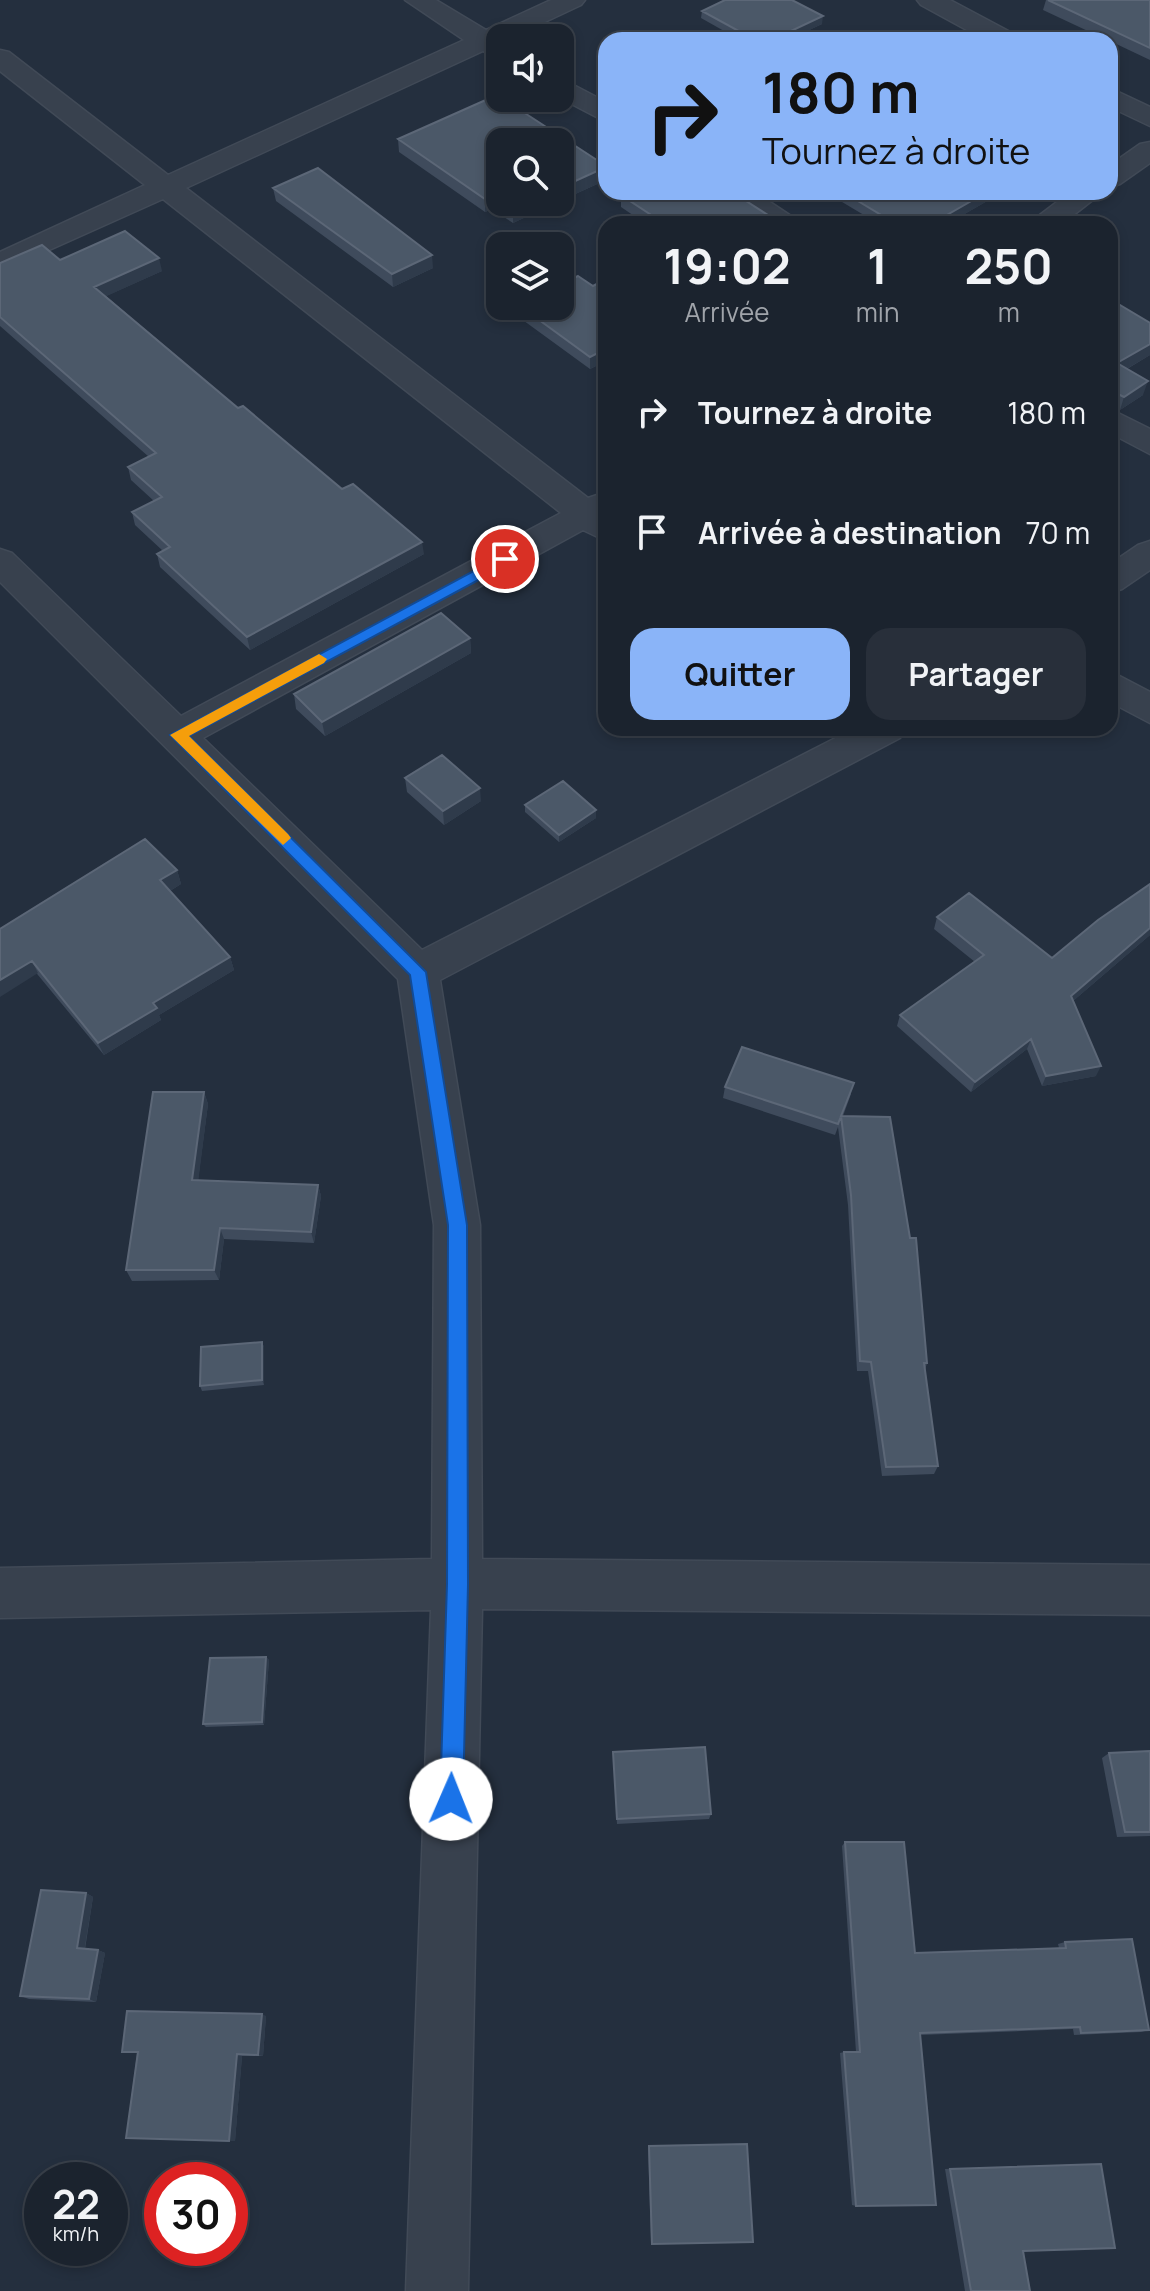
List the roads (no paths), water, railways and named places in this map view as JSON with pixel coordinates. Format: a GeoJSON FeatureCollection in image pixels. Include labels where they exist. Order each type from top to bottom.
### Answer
{"type":"FeatureCollection","features":[{"type":"Feature","properties":{"kind":"street"},"geometry":{"type":"LineString","coordinates":[[418,0],[486,41]]}},
{"type":"Feature","properties":{"kind":"street"},"geometry":{"type":"LineString","coordinates":[[529,24],[572,0]]}},
{"type":"Feature","properties":{"kind":"street"},"geometry":{"type":"LineString","coordinates":[[930,0],[990,32]]}},
{"type":"Feature","properties":{"kind":"street"},"geometry":{"type":"LineString","coordinates":[[0,263],[165,187],[486,48]]}},
{"type":"Feature","properties":{"kind":"street"},"geometry":{"type":"LineString","coordinates":[[0,58],[165,187],[598,514]]}},
{"type":"Feature","properties":{"kind":"street"},"geometry":{"type":"LineString","coordinates":[[574,95],[598,109]]}},
{"type":"Feature","properties":{"kind":"street"},"geometry":{"type":"LineString","coordinates":[[1118,100],[1150,118]]}},
{"type":"Feature","properties":{"kind":"street"},"geometry":{"type":"LineString","coordinates":[[1118,172],[1150,150]]}},
{"type":"Feature","properties":{"kind":"street"},"geometry":{"type":"LineString","coordinates":[[748,200],[775,216]]}},
{"type":"Feature","properties":{"kind":"street"},"geometry":{"type":"LineString","coordinates":[[1054,216],[1078,200]]}},
{"type":"Feature","properties":{"kind":"street"},"geometry":{"type":"LineString","coordinates":[[1118,424],[1150,443]]}},
{"type":"Feature","properties":{"kind":"street"},"geometry":{"type":"LineString","coordinates":[[178,735],[598,517]]}},
{"type":"Feature","properties":{"kind":"street"},"geometry":{"type":"LineString","coordinates":[[1118,575],[1150,553]]}},
{"type":"Feature","properties":{"kind":"street"},"geometry":{"type":"LineString","coordinates":[[0,561],[418,972],[457,1225],[457,1584],[437,2291]]}},
{"type":"Feature","properties":{"kind":"street"},"geometry":{"type":"LineString","coordinates":[[1118,689],[1150,710]]}},
{"type":"Feature","properties":{"kind":"street"},"geometry":{"type":"LineString","coordinates":[[418,972],[863,736]]}},
{"type":"Feature","properties":{"kind":"street"},"geometry":{"type":"LineString","coordinates":[[0,1593],[457,1584],[1150,1590]]}}]}
